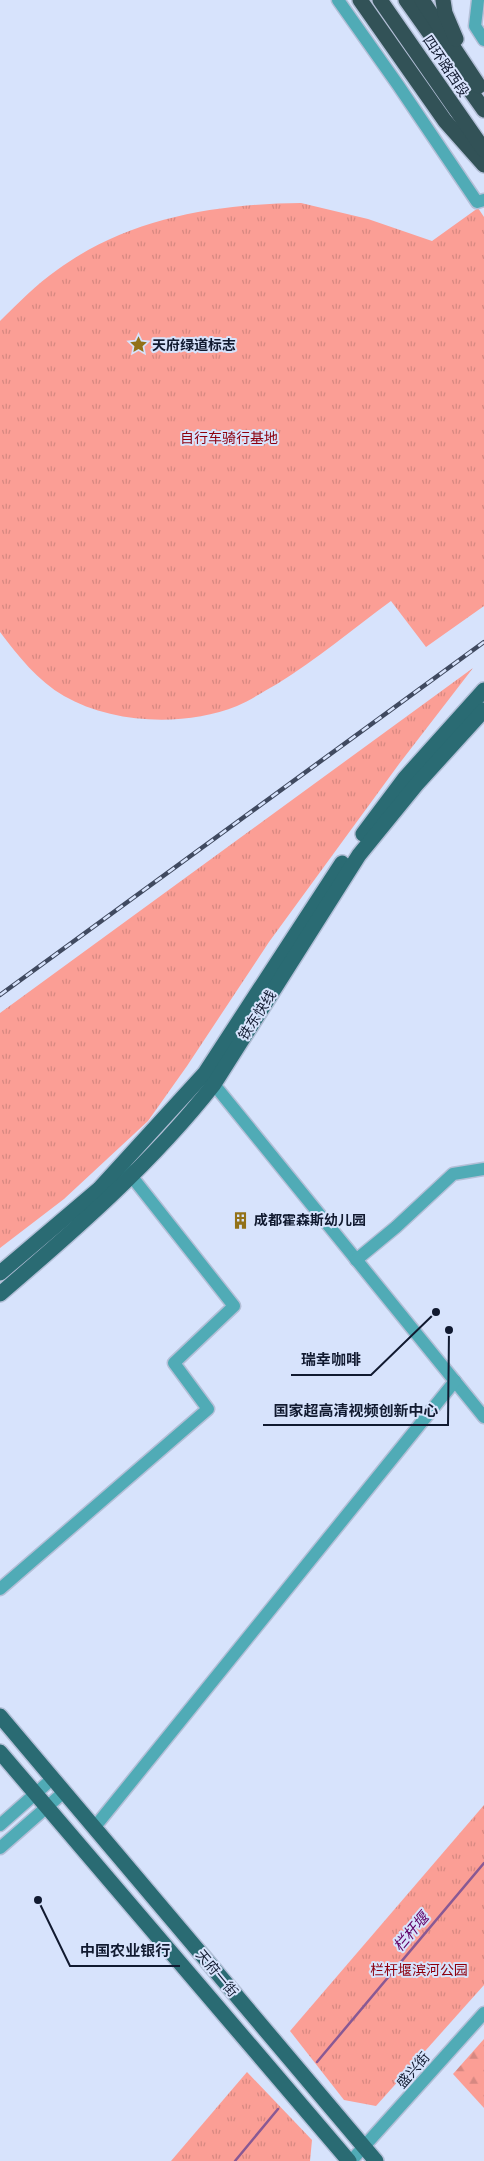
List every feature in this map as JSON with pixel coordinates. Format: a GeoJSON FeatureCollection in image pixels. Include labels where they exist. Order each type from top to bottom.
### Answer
{"type":"FeatureCollection","features":[{"type":"Feature","properties":{"kind":"highway"},"geometry":{"type":"LineString","coordinates":[[360,0],[445,121],[484,165]]}},
{"type":"Feature","properties":{"kind":"highway","name":"四环路西段"},"geometry":{"type":"LineString","coordinates":[[380,0],[484,150]]}},
{"type":"Feature","properties":{"kind":"highway","name":"四环路西段"},"geometry":{"type":"LineString","coordinates":[[406,0],[484,110]]}},
{"type":"Feature","properties":{"kind":"highway"},"geometry":{"type":"LineString","coordinates":[[422,0],[484,93]]}},
{"type":"Feature","properties":{"kind":"highway"},"geometry":{"type":"LineString","coordinates":[[443,0],[445,13],[458,43],[484,93]]}},
{"type":"Feature","properties":{"kind":"main road","name":"铁东快线"},"geometry":{"type":"LineString","coordinates":[[0,1273],[99,1189],[127,1170],[188,1118],[209,1079],[347,855],[406,778],[484,690]]}},
{"type":"Feature","properties":{"kind":"main road","name":"铁东快线"},"geometry":{"type":"LineString","coordinates":[[209,1079],[358,855],[416,785],[484,710]]}},
{"type":"Feature","properties":{"kind":"main road","name":"铁东快线"},"geometry":{"type":"LineString","coordinates":[[0,1294],[68,1236],[127,1170]]}},
{"type":"Feature","properties":{"kind":"main road","name":"天府一街"},"geometry":{"type":"LineString","coordinates":[[0,1716],[52,1780],[376,2161]]}},
{"type":"Feature","properties":{"kind":"main road","name":"天府一街"},"geometry":{"type":"LineString","coordinates":[[0,1752],[350,2161]]}},
{"type":"Feature","properties":{"kind":"street"},"geometry":{"type":"LineString","coordinates":[[338,0],[477,202],[484,200]]}},
{"type":"Feature","properties":{"kind":"street"},"geometry":{"type":"LineString","coordinates":[[478,0],[475,26],[484,40]]}},
{"type":"Feature","properties":{"kind":"street"},"geometry":{"type":"LineString","coordinates":[[209,1079],[484,1417]]}},
{"type":"Feature","properties":{"kind":"street"},"geometry":{"type":"LineString","coordinates":[[356,1260],[396,1227],[454,1174],[484,1169]]}},
{"type":"Feature","properties":{"kind":"street"},"geometry":{"type":"LineString","coordinates":[[0,1589],[208,1408],[174,1364],[234,1306],[127,1170]]}},
{"type":"Feature","properties":{"kind":"street"},"geometry":{"type":"LineString","coordinates":[[94,1828],[455,1380]]}},
{"type":"Feature","properties":{"kind":"street"},"geometry":{"type":"LineString","coordinates":[[0,1825],[52,1780]]}},
{"type":"Feature","properties":{"kind":"street"},"geometry":{"type":"LineString","coordinates":[[0,1848],[64,1792]]}},
{"type":"Feature","properties":{"kind":"street","name":"盛兴街"},"geometry":{"type":"LineString","coordinates":[[350,2161],[484,2013]]}},
{"type":"Feature","properties":{"kind":"green space","name":"自行车骑行基地"},"geometry":{"type":"Polygon","coordinates":[[[301,203],[368,219],[432,241],[478,208],[484,217],[484,606],[426,647],[391,601],[321,654],[277,684],[242,704],[217,713],[195,717],[149,719],[127,717],[83,705],[64,696],[46,683],[21,659],[0,632],[0,321],[50,275],[84,252],[143,226],[205,211],[269,204],[301,203]]]}},
{"type":"Feature","properties":{"kind":"green space"},"geometry":{"type":"Polygon","coordinates":[[[473,668],[399,764],[269,942],[187,1066],[148,1121],[64,1199],[0,1248],[0,1013],[473,668]]]}},
{"type":"Feature","properties":{"kind":"green space","name":"栏杆堰滨河公园"},"geometry":{"type":"Polygon","coordinates":[[[484,1805],[484,1985],[376,2106],[344,2100],[290,2031],[484,1805]]]}},
{"type":"Feature","properties":{"kind":"green space"},"geometry":{"type":"Polygon","coordinates":[[[484,2039],[484,2108],[453,2074],[484,2039]]]}},
{"type":"Feature","properties":{"kind":"green space"},"geometry":{"type":"Polygon","coordinates":[[[247,2072],[312,2140],[310,2161],[171,2161],[247,2072]]]}},
{"type":"Feature","properties":{"kind":"waterway","name":"栏杆堰"},"geometry":{"type":"LineString","coordinates":[[317,2062],[484,1863]]}},
{"type":"Feature","properties":{"kind":"waterway"},"geometry":{"type":"LineString","coordinates":[[235,2161],[278,2109]]}},
{"type":"Feature","properties":{"kind":"railway"},"geometry":{"type":"LineString","coordinates":[[0,995],[484,642]]}},
{"type":"Feature","properties":{"kind":"place","name":"天府绿道标志"},"geometry":{"type":"Point","coordinates":[138,345]}},
{"type":"Feature","properties":{"kind":"place","name":"成都霍森斯幼儿园"},"geometry":{"type":"Point","coordinates":[240,1220]}},
{"type":"Feature","properties":{"kind":"place","name":"瑞幸咖啡"},"geometry":{"type":"Point","coordinates":[436,1312]}},
{"type":"Feature","properties":{"kind":"place","name":"国家超高清视频创新中心"},"geometry":{"type":"Point","coordinates":[449,1330]}},
{"type":"Feature","properties":{"kind":"place","name":"中国农业银行"},"geometry":{"type":"Point","coordinates":[38,1900]}}]}
